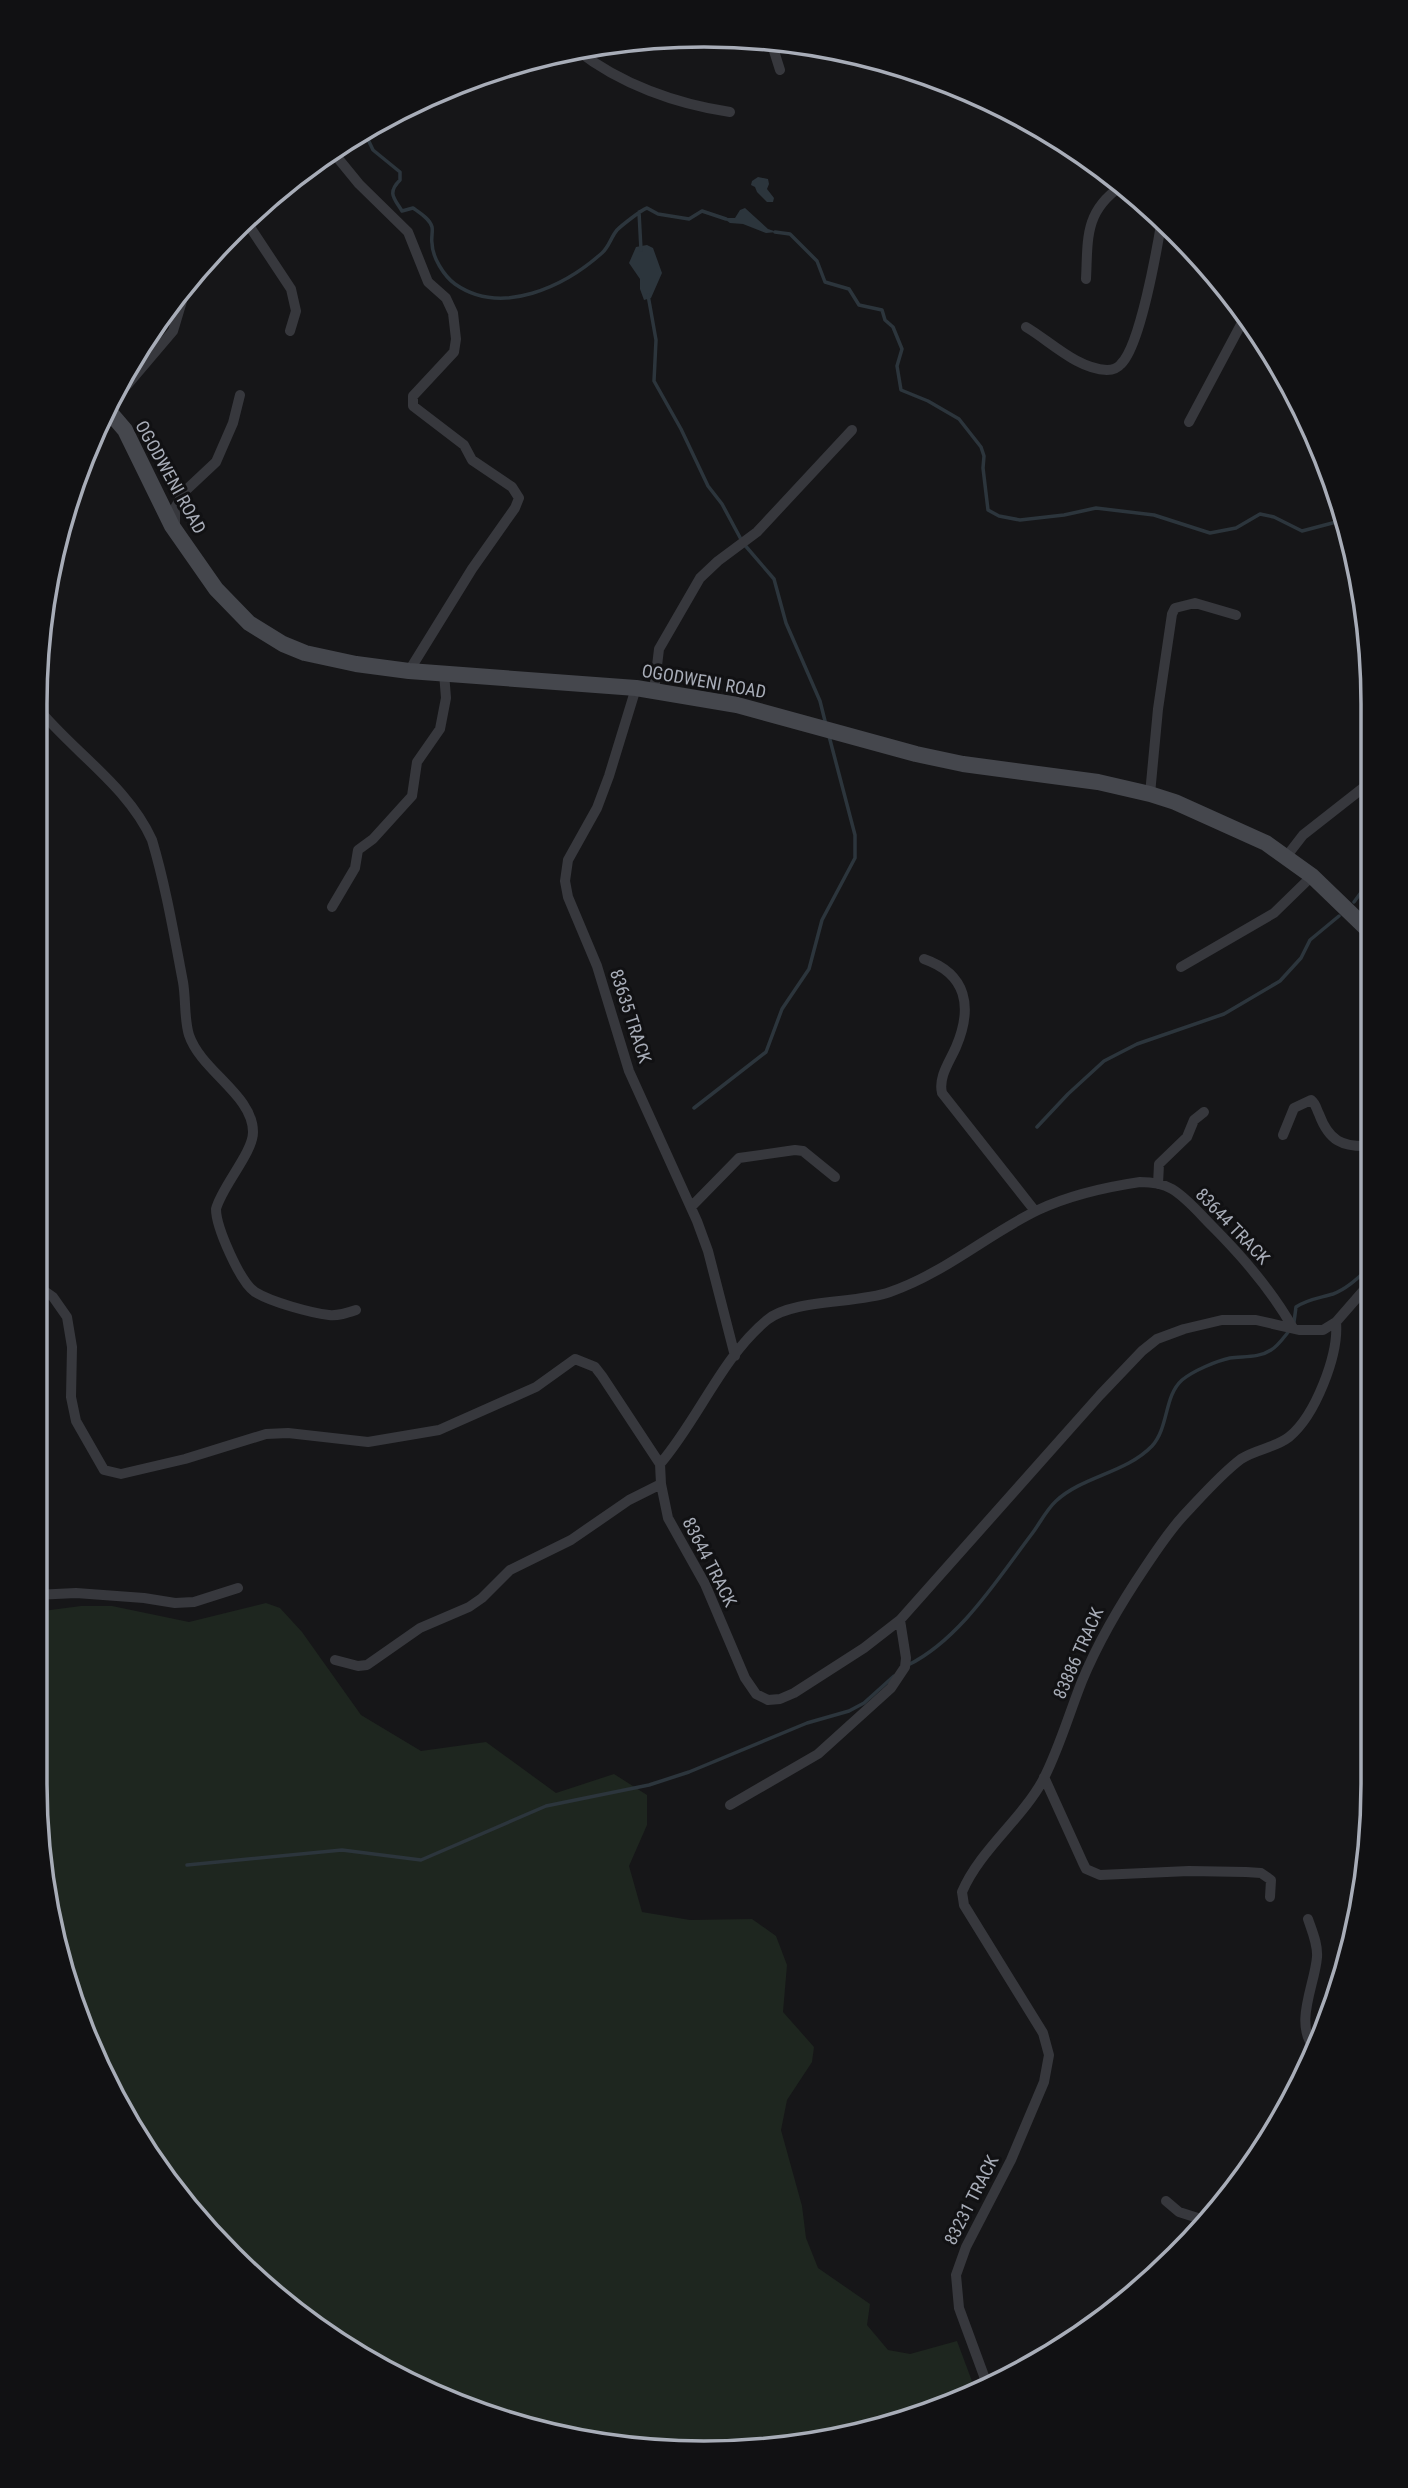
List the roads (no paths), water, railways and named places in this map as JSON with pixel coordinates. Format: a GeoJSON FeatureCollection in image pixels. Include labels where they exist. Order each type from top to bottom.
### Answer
{"type":"FeatureCollection","features":[{"type":"Feature","properties":{"kind":"street"},"geometry":{"type":"LineString","coordinates":[[774,52],[780,70]]}},
{"type":"Feature","properties":{"kind":"street"},"geometry":{"type":"LineString","coordinates":[[588,58],[605,71],[659,94],[705,108],[730,112]]}},
{"type":"Feature","properties":{"kind":"street"},"geometry":{"type":"LineString","coordinates":[[338,159],[359,184],[408,232],[428,282],[446,298],[453,313],[456,339],[454,352],[413,396],[413,406],[464,445],[472,460],[512,487],[519,498],[515,508],[471,569],[409,671]]}},
{"type":"Feature","properties":{"kind":"street"},"geometry":{"type":"LineString","coordinates":[[1086,279],[1091,220],[1104,200],[1114,192]]}},
{"type":"Feature","properties":{"kind":"street"},"geometry":{"type":"LineString","coordinates":[[251,229],[291,289],[296,311],[290,331]]}},
{"type":"Feature","properties":{"kind":"street"},"geometry":{"type":"LineString","coordinates":[[1026,327],[1076,359],[1102,370],[1120,366],[1138,327],[1159,232]]}},
{"type":"Feature","properties":{"kind":"street"},"geometry":{"type":"LineString","coordinates":[[136,375],[173,331],[180,309]]}},
{"type":"Feature","properties":{"kind":"street"},"geometry":{"type":"LineString","coordinates":[[1189,422],[1240,326]]}},
{"type":"Feature","properties":{"kind":"street"},"geometry":{"type":"LineString","coordinates":[[175,530],[176,508],[184,492],[216,462],[233,423],[240,395]]}},
{"type":"Feature","properties":{"kind":"street","name":"OGODWENI ROAD"},"geometry":{"type":"LineString","coordinates":[[114,417],[138,452],[157,498],[175,530],[221,595],[237,612],[264,633],[305,653],[409,671],[654,691],[748,707],[916,754],[1098,782],[1150,794],[1249,834],[1312,876],[1361,923]]}},
{"type":"Feature","properties":{"kind":"street"},"geometry":{"type":"LineString","coordinates":[[654,691],[659,649],[700,579],[718,561],[757,532],[852,430]]}},
{"type":"Feature","properties":{"kind":"street"},"geometry":{"type":"LineString","coordinates":[[1150,794],[1158,709],[1172,614],[1175,608],[1195,603],[1236,615]]}},
{"type":"Feature","properties":{"kind":"street"},"geometry":{"type":"LineString","coordinates":[[332,907],[355,868],[357,851],[373,839],[412,796],[417,762],[440,729],[446,698],[444,673]]}},
{"type":"Feature","properties":{"kind":"street","name":"83635 TRACK"},"geometry":{"type":"LineString","coordinates":[[636,688],[609,776],[597,807],[568,860],[565,881],[568,897],[597,966],[629,1071],[691,1207],[708,1251],[735,1356]]}},
{"type":"Feature","properties":{"kind":"street"},"geometry":{"type":"LineString","coordinates":[[47,717],[127,801],[147,828],[177,951],[189,1036],[197,1052],[246,1108],[251,1120],[253,1131],[249,1147],[216,1209],[233,1261],[248,1285],[263,1296],[328,1315],[341,1315],[356,1310]]}},
{"type":"Feature","properties":{"kind":"street"},"geometry":{"type":"LineString","coordinates":[[1286,857],[1303,835],[1361,789]]}},
{"type":"Feature","properties":{"kind":"street"},"geometry":{"type":"LineString","coordinates":[[1181,967],[1275,913],[1312,876]]}},
{"type":"Feature","properties":{"kind":"street"},"geometry":{"type":"LineString","coordinates":[[924,959],[939,964],[954,977],[964,996],[964,1025],[941,1081],[942,1093],[1035,1211]]}},
{"type":"Feature","properties":{"kind":"street"},"geometry":{"type":"LineString","coordinates":[[1283,1135],[1294,1108],[1311,1100],[1315,1103],[1324,1126],[1340,1143],[1361,1146]]}},
{"type":"Feature","properties":{"kind":"street"},"geometry":{"type":"LineString","coordinates":[[47,1293],[67,1317],[72,1346],[73,1409],[87,1443],[104,1470],[113,1473],[121,1474],[155,1467],[267,1434],[288,1433],[368,1442],[439,1430],[536,1387],[575,1359],[595,1367],[660,1464],[735,1356],[762,1325],[775,1315],[805,1307],[871,1297],[902,1288],[1035,1211],[1061,1200],[1140,1182],[1158,1184],[1159,1164],[1187,1137],[1194,1120],[1204,1112]]}},
{"type":"Feature","properties":{"kind":"street"},"geometry":{"type":"LineString","coordinates":[[691,1207],[732,1163],[748,1156],[795,1150],[803,1152],[835,1177]]}},
{"type":"Feature","properties":{"kind":"street","name":"83644 TRACK"},"geometry":{"type":"LineString","coordinates":[[1158,1184],[1178,1194],[1221,1235],[1273,1294],[1293,1328]]}},
{"type":"Feature","properties":{"kind":"street"},"geometry":{"type":"LineString","coordinates":[[1336,1322],[1361,1293]]}},
{"type":"Feature","properties":{"kind":"street","name":"83644 TRACK"},"geometry":{"type":"LineString","coordinates":[[660,1464],[668,1518],[705,1584],[745,1678],[751,1689],[761,1698],[774,1700],[794,1693],[864,1648],[900,1620],[1100,1395],[1157,1339],[1184,1329],[1223,1320],[1256,1320],[1316,1332],[1336,1322]]}},
{"type":"Feature","properties":{"kind":"street","name":"83886 TRACK"},"geometry":{"type":"LineString","coordinates":[[1043,2034],[964,1905],[962,1892],[985,1857],[1026,1806],[1044,1777],[1083,1679],[1120,1603],[1171,1531],[1226,1474],[1254,1451],[1280,1442],[1296,1429],[1325,1379],[1337,1341],[1336,1322]]}},
{"type":"Feature","properties":{"kind":"street"},"geometry":{"type":"LineString","coordinates":[[335,1660],[358,1666],[367,1665],[420,1628],[469,1607],[510,1570],[571,1540],[629,1500],[661,1484]]}},
{"type":"Feature","properties":{"kind":"street"},"geometry":{"type":"LineString","coordinates":[[47,1594],[76,1593],[175,1603],[194,1602],[238,1588]]}},
{"type":"Feature","properties":{"kind":"street"},"geometry":{"type":"LineString","coordinates":[[730,1805],[818,1754],[891,1688],[905,1667],[900,1620]]}},
{"type":"Feature","properties":{"kind":"street"},"geometry":{"type":"LineString","coordinates":[[1044,1777],[1083,1863],[1092,1872],[1107,1876],[1189,1871],[1261,1874],[1271,1880],[1270,1897]]}},
{"type":"Feature","properties":{"kind":"street"},"geometry":{"type":"LineString","coordinates":[[1308,1919],[1318,1956],[1306,2018],[1308,2041]]}},
{"type":"Feature","properties":{"kind":"street","name":"83231 TRACK"},"geometry":{"type":"LineString","coordinates":[[985,2377],[959,2308],[956,2275],[966,2247],[1011,2160],[1044,2082],[1049,2055],[1043,2034]]}},
{"type":"Feature","properties":{"kind":"street"},"geometry":{"type":"LineString","coordinates":[[1166,2201],[1179,2212],[1197,2218]]}},
{"type":"Feature","properties":{"kind":"waterway"},"geometry":{"type":"LineString","coordinates":[[368,140],[373,150],[400,172],[400,180],[393,192],[402,211],[413,208],[431,224],[434,254],[439,266],[455,284],[473,293],[493,298],[532,293],[570,276],[602,253],[617,230],[647,208],[658,214],[689,219],[702,211],[726,219]]}},
{"type":"Feature","properties":{"kind":"waterway"},"geometry":{"type":"LineString","coordinates":[[639,212],[641,250]]}},
{"type":"Feature","properties":{"kind":"waterway"},"geometry":{"type":"LineString","coordinates":[[775,232],[790,234],[817,261],[825,282],[849,289],[859,305],[882,310],[902,349],[897,366],[901,390],[928,401],[959,419],[981,447],[988,510],[999,516],[1020,520],[1096,508],[1154,515],[1210,533],[1236,528],[1260,514],[1274,517],[1302,531],[1335,522]]}},
{"type":"Feature","properties":{"kind":"waterway"},"geometry":{"type":"LineString","coordinates":[[648,295],[656,340],[654,381],[708,486],[722,504],[743,543],[774,579],[786,623],[820,701],[826,725]]}},
{"type":"Feature","properties":{"kind":"waterway"},"geometry":{"type":"LineString","coordinates":[[694,1108],[766,1052],[782,1009],[809,969],[822,920],[855,858],[855,835],[829,736]]}},
{"type":"Feature","properties":{"kind":"waterway"},"geometry":{"type":"LineString","coordinates":[[1354,902],[1361,892]]}},
{"type":"Feature","properties":{"kind":"waterway"},"geometry":{"type":"LineString","coordinates":[[1037,1127],[1104,1061],[1137,1044],[1224,1014],[1280,981],[1301,958],[1310,940],[1339,916]]}},
{"type":"Feature","properties":{"kind":"waterway"},"geometry":{"type":"LineString","coordinates":[[1294,1322],[1296,1307],[1338,1292],[1361,1275]]}},
{"type":"Feature","properties":{"kind":"waterway"},"geometry":{"type":"LineString","coordinates":[[908,1665],[944,1640],[976,1608],[1056,1501],[1079,1486],[1130,1462],[1152,1446],[1161,1430],[1172,1394],[1182,1380],[1218,1361],[1266,1353],[1289,1331]]}},
{"type":"Feature","properties":{"kind":"waterway"},"geometry":{"type":"LineString","coordinates":[[187,1865],[342,1850],[421,1860],[546,1806],[649,1785],[689,1772],[807,1723],[849,1711],[864,1703],[894,1676]]}}]}
